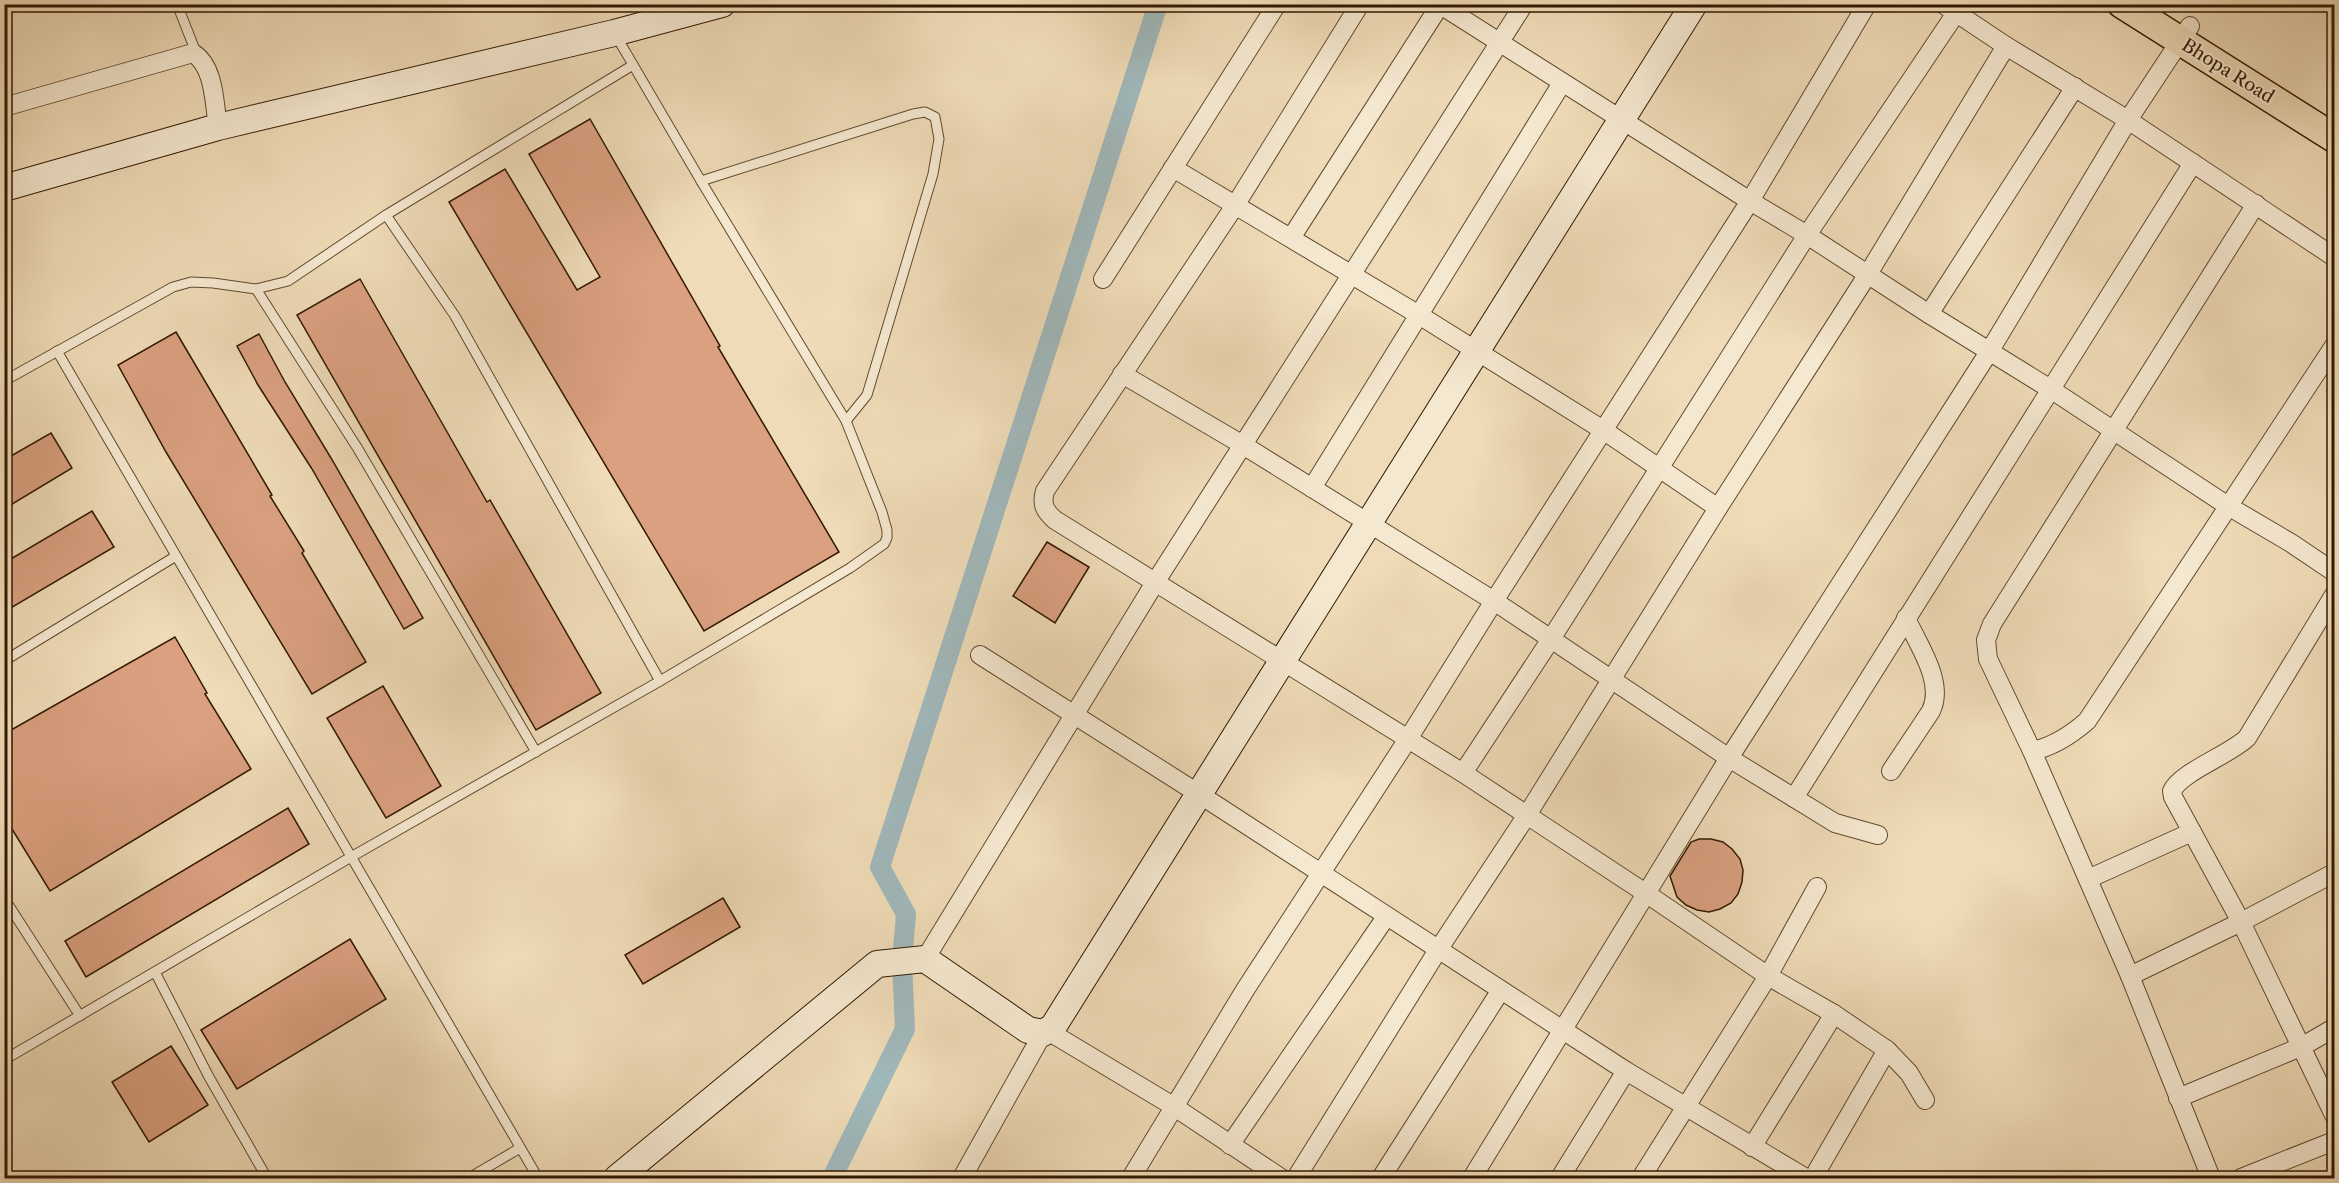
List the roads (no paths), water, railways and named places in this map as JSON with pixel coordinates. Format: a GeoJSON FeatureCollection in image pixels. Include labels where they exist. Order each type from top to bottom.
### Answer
{"type":"FeatureCollection","features":[{"type":"Feature","properties":{"kind":"main road"},"geometry":{"type":"LineString","coordinates":[[4,188],[218,127],[614,33],[722,4]]}},
{"type":"Feature","properties":{"kind":"main road"},"geometry":{"type":"LineString","coordinates":[[616,1179],[877,964],[925,959],[1028,1030],[1046,1032],[1053,1027],[1694,4]]}},
{"type":"Feature","properties":{"kind":"main road","name":"Bhopa Road"},"geometry":{"type":"LineString","coordinates":[[2122,4],[2185,33],[2334,116]]}},
{"type":"Feature","properties":{"kind":"main road","name":"Bhopa Road"},"geometry":{"type":"LineString","coordinates":[[2156,4],[2185,33],[2334,138]]}},
{"type":"Feature","properties":{"kind":"street"},"geometry":{"type":"LineString","coordinates":[[1103,279],[1277,4]]}},
{"type":"Feature","properties":{"kind":"street"},"geometry":{"type":"LineString","coordinates":[[1360,4],[1236,204],[1045,491],[1042,504],[1045,511],[1055,520],[1463,773],[1768,976],[1834,1014],[1887,1050],[1910,1073],[1925,1100]]}},
{"type":"Feature","properties":{"kind":"street"},"geometry":{"type":"LineString","coordinates":[[925,959],[1156,581],[1524,4]]}},
{"type":"Feature","properties":{"kind":"street"},"geometry":{"type":"LineString","coordinates":[[1131,1179],[1173,1106],[1750,201],[1867,4]]}},
{"type":"Feature","properties":{"kind":"street"},"geometry":{"type":"LineString","coordinates":[[1291,238],[1439,5],[2052,390],[2228,506],[2291,543],[2334,572]]}},
{"type":"Feature","properties":{"kind":"street"},"geometry":{"type":"LineString","coordinates":[[1463,773],[1660,468],[1949,9],[2128,120],[2334,257]]}},
{"type":"Feature","properties":{"kind":"street"},"geometry":{"type":"LineString","coordinates":[[1472,1179],[1728,758],[1989,352],[2128,120],[2185,33]]}},
{"type":"Feature","properties":{"kind":"street"},"geometry":{"type":"LineString","coordinates":[[1296,1179],[1438,950],[1527,815],[1868,274],[2006,46]]}},
{"type":"Feature","properties":{"kind":"street"},"geometry":{"type":"LineString","coordinates":[[4,107],[193,53],[204,62],[210,77],[218,127]]}},
{"type":"Feature","properties":{"kind":"street"},"geometry":{"type":"LineString","coordinates":[[1312,488],[1562,83]]}},
{"type":"Feature","properties":{"kind":"street"},"geometry":{"type":"LineString","coordinates":[[1929,314],[2075,87]]}},
{"type":"Feature","properties":{"kind":"street"},"geometry":{"type":"LineString","coordinates":[[1794,798],[2193,163]]}},
{"type":"Feature","properties":{"kind":"street"},"geometry":{"type":"LineString","coordinates":[[1173,168],[1419,315],[1603,430],[1719,508]]}},
{"type":"Feature","properties":{"kind":"street"},"geometry":{"type":"LineString","coordinates":[[2211,1179],[2130,976],[2032,751],[1988,659],[1986,640],[1992,624],[2018,580],[2115,432],[2158,356],[2256,204]]}},
{"type":"Feature","properties":{"kind":"street"},"geometry":{"type":"LineString","coordinates":[[2032,751],[2041,749],[2076,730],[2087,721],[2334,346]]}},
{"type":"Feature","properties":{"kind":"street"},"geometry":{"type":"LineString","coordinates":[[1122,374],[1243,445],[1494,601],[1728,758],[1842,827],[1878,835]]}},
{"type":"Feature","properties":{"kind":"street"},"geometry":{"type":"LineString","coordinates":[[2334,595],[2247,738],[2238,747],[2175,785],[2173,797],[2241,922],[2334,1115]]}},
{"type":"Feature","properties":{"kind":"street"},"geometry":{"type":"LineString","coordinates":[[1891,771],[1931,711],[1936,702],[1937,692],[1934,679],[1906,618]]}},
{"type":"Feature","properties":{"kind":"street"},"geometry":{"type":"LineString","coordinates":[[980,655],[1626,1071],[1799,1177]]}},
{"type":"Feature","properties":{"kind":"street"},"geometry":{"type":"LineString","coordinates":[[2088,879],[2192,832]]}},
{"type":"Feature","properties":{"kind":"street"},"geometry":{"type":"LineString","coordinates":[[2130,976],[2241,922],[2334,873]]}},
{"type":"Feature","properties":{"kind":"street"},"geometry":{"type":"LineString","coordinates":[[1641,1179],[1768,976],[1817,887]]}},
{"type":"Feature","properties":{"kind":"street"},"geometry":{"type":"LineString","coordinates":[[1230,1145],[1386,917]]}},
{"type":"Feature","properties":{"kind":"street"},"geometry":{"type":"LineString","coordinates":[[1381,1179],[1500,990]]}},
{"type":"Feature","properties":{"kind":"street"},"geometry":{"type":"LineString","coordinates":[[1752,1147],[1834,1014]]}},
{"type":"Feature","properties":{"kind":"street"},"geometry":{"type":"LineString","coordinates":[[2178,1098],[2302,1046],[2334,1028]]}},
{"type":"Feature","properties":{"kind":"street"},"geometry":{"type":"LineString","coordinates":[[962,1179],[1046,1032],[1173,1106],[1281,1179]]}},
{"type":"Feature","properties":{"kind":"street"},"geometry":{"type":"LineString","coordinates":[[1817,1179],[1817,1171],[1887,1050]]}},
{"type":"Feature","properties":{"kind":"street"},"geometry":{"type":"LineString","coordinates":[[1560,1179],[1626,1071]]}},
{"type":"Feature","properties":{"kind":"street"},"geometry":{"type":"LineString","coordinates":[[2241,1179],[2334,1141]]}},
{"type":"Feature","properties":{"kind":"lane"},"geometry":{"type":"LineString","coordinates":[[177,4],[198,56]]}},
{"type":"Feature","properties":{"kind":"lane"},"geometry":{"type":"LineString","coordinates":[[4,1060],[351,857],[660,681],[850,568],[884,544],[887,530],[882,512],[846,421],[614,33]]}},
{"type":"Feature","properties":{"kind":"lane"},"geometry":{"type":"LineString","coordinates":[[4,381],[173,287],[190,282],[256,289],[288,281],[386,215],[633,65]]}},
{"type":"Feature","properties":{"kind":"lane"},"geometry":{"type":"LineString","coordinates":[[701,181],[919,112],[930,113],[935,117],[939,139],[933,174],[867,395],[846,421]]}},
{"type":"Feature","properties":{"kind":"lane"},"geometry":{"type":"LineString","coordinates":[[386,215],[455,316],[660,681]]}},
{"type":"Feature","properties":{"kind":"lane"},"geometry":{"type":"LineString","coordinates":[[256,289],[358,449],[536,752]]}},
{"type":"Feature","properties":{"kind":"lane"},"geometry":{"type":"LineString","coordinates":[[57,351],[538,1179]]}},
{"type":"Feature","properties":{"kind":"lane"},"geometry":{"type":"LineString","coordinates":[[4,661],[176,556]]}},
{"type":"Feature","properties":{"kind":"lane"},"geometry":{"type":"LineString","coordinates":[[4,898],[80,1016]]}},
{"type":"Feature","properties":{"kind":"lane"},"geometry":{"type":"LineString","coordinates":[[155,972],[209,1077],[267,1179]]}},
{"type":"Feature","properties":{"kind":"lane"},"geometry":{"type":"LineString","coordinates":[[468,1179],[520,1148]]}},
{"type":"Feature","properties":{"kind":"waterway"},"geometry":{"type":"LineString","coordinates":[[832,1178],[905,1029],[902,961],[906,914],[880,867],[1158,4]]}}]}
